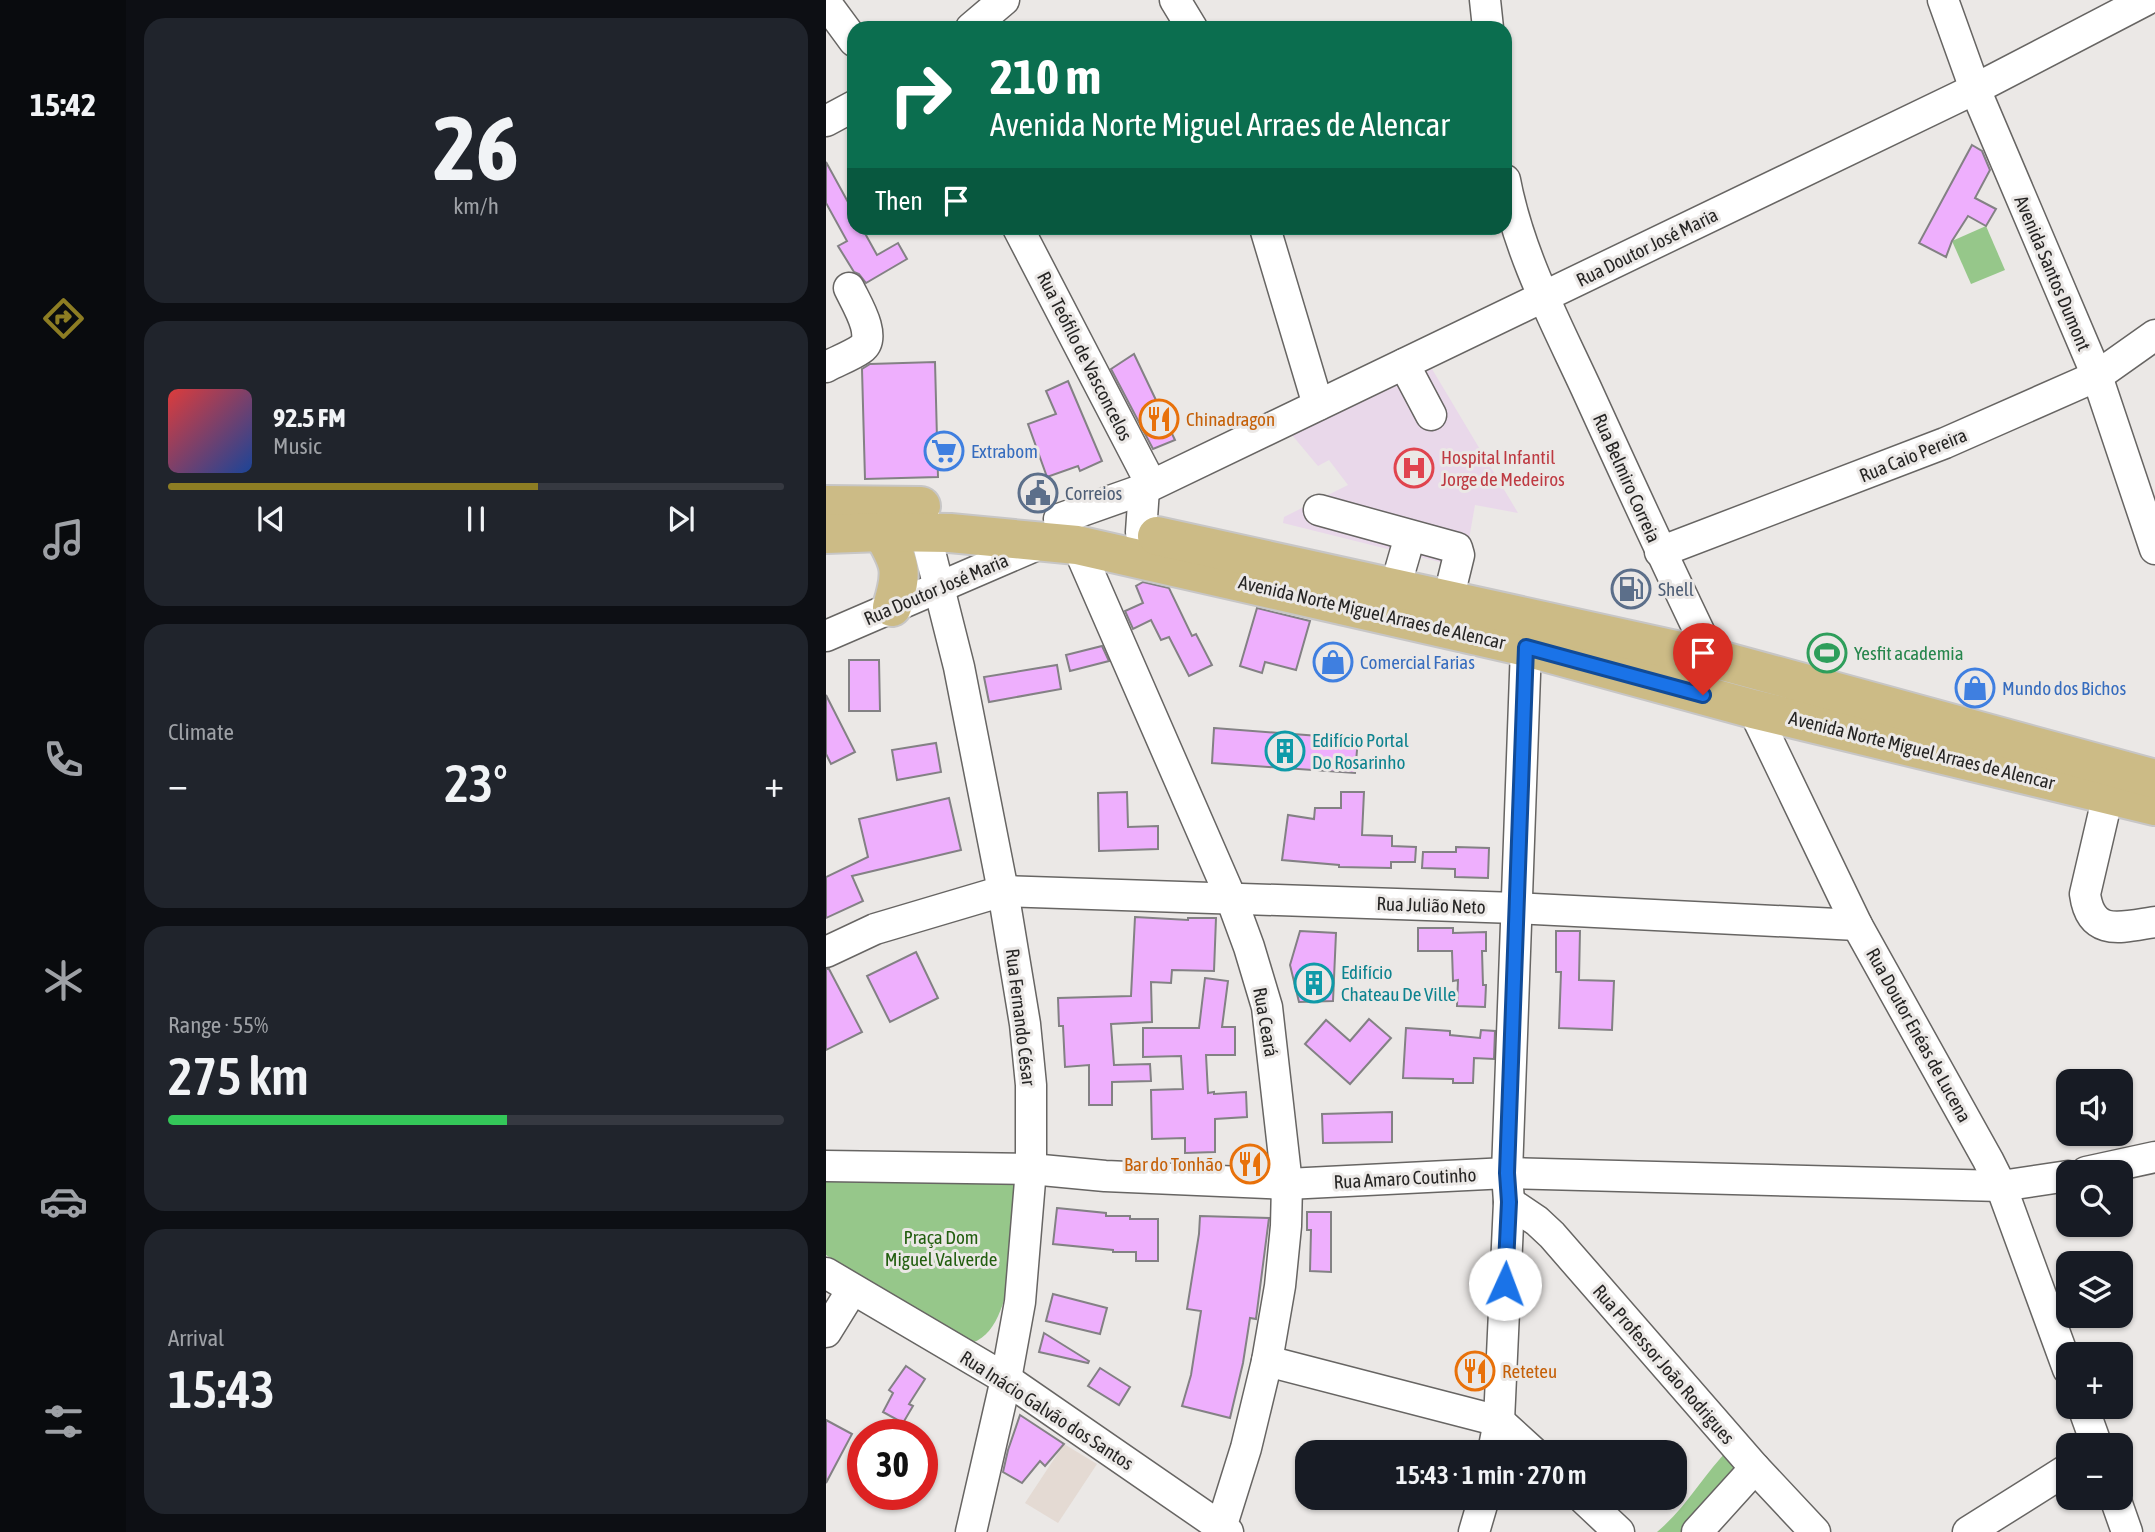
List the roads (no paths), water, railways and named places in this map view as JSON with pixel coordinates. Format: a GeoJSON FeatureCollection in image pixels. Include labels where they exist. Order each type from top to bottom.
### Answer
{"type":"FeatureCollection","features":[{"type":"Feature","properties":{"kind":"main road","name":"Avenida Norte Miguel Arraes de Alencar"},"geometry":{"type":"LineString","coordinates":[[826,505],[1061,535],[1526,647],[1753,709],[2155,806]]}},
{"type":"Feature","properties":{"kind":"main road","name":"Avenida Norte Miguel Arraes de Alencar"},"geometry":{"type":"LineString","coordinates":[[826,534],[881,532],[925,519]]}},
{"type":"Feature","properties":{"kind":"main road"},"geometry":{"type":"LineString","coordinates":[[881,532],[894,553],[899,569],[892,607]]}},
{"type":"Feature","properties":{"kind":"main road","name":"Avenida Norte Miguel Arraes de Alencar"},"geometry":{"type":"LineString","coordinates":[[1061,535],[1141,533],[1712,658],[2155,779]]}},
{"type":"Feature","properties":{"kind":"street"},"geometry":{"type":"LineString","coordinates":[[979,21],[1004,0]]}},
{"type":"Feature","properties":{"kind":"street"},"geometry":{"type":"LineString","coordinates":[[1175,0],[1188,21]]}},
{"type":"Feature","properties":{"kind":"street"},"geometry":{"type":"LineString","coordinates":[[1485,0],[1487,21]]}},
{"type":"Feature","properties":{"kind":"street","name":"Avenida Santos Dumont"},"geometry":{"type":"LineString","coordinates":[[1943,0],[1975,89],[2097,376],[2155,550]]}},
{"type":"Feature","properties":{"kind":"street","name":"Rua Doutor José Maria"},"geometry":{"type":"LineString","coordinates":[[826,636],[1061,535],[1147,486],[1975,89],[2146,0]]}},
{"type":"Feature","properties":{"kind":"street"},"geometry":{"type":"LineString","coordinates":[[826,2],[847,31]]}},
{"type":"Feature","properties":{"kind":"street"},"geometry":{"type":"LineString","coordinates":[[826,121],[847,110]]}},
{"type":"Feature","properties":{"kind":"street","name":"Rua Belmiro Correia"},"geometry":{"type":"LineString","coordinates":[[1512,209],[1518,234],[1544,297],[1660,552],[1712,658]]}},
{"type":"Feature","properties":{"kind":"street","name":"Rua Teófilo de Vasconcelos"},"geometry":{"type":"LineString","coordinates":[[1022,235],[1147,486]]}},
{"type":"Feature","properties":{"kind":"street"},"geometry":{"type":"LineString","coordinates":[[1267,235],[1318,405]]}},
{"type":"Feature","properties":{"kind":"street"},"geometry":{"type":"LineString","coordinates":[[826,367],[863,348],[869,339],[868,330],[849,288]]}},
{"type":"Feature","properties":{"kind":"street","name":"Rua Caio Pereira"},"geometry":{"type":"LineString","coordinates":[[1660,552],[1945,443],[2097,376],[2155,335]]}},
{"type":"Feature","properties":{"kind":"street"},"geometry":{"type":"LineString","coordinates":[[1404,364],[1431,415]]}},
{"type":"Feature","properties":{"kind":"street"},"geometry":{"type":"LineString","coordinates":[[1141,533],[1147,486]]}},
{"type":"Feature","properties":{"kind":"street"},"geometry":{"type":"LineString","coordinates":[[1319,510],[1457,548],[1459,555],[1448,600]]}},
{"type":"Feature","properties":{"kind":"street","name":"Rua Fernando César"},"geometry":{"type":"LineString","coordinates":[[925,519],[959,667],[1003,891],[1025,1024],[1031,1085],[1031,1169],[1020,1302],[1006,1379],[971,1532]]}},
{"type":"Feature","properties":{"kind":"street","name":"Rua Ceará"},"geometry":{"type":"LineString","coordinates":[[1061,535],[1231,898],[1267,1007],[1287,1184],[1286,1226],[1280,1286],[1267,1361],[1224,1530]]}},
{"type":"Feature","properties":{"kind":"street"},"geometry":{"type":"LineString","coordinates":[[1395,588],[1410,536]]}},
{"type":"Feature","properties":{"kind":"street"},"geometry":{"type":"LineString","coordinates":[[1495,1440],[1499,1421],[1526,647]]}},
{"type":"Feature","properties":{"kind":"street","name":"Rua Doutor Enéas de Lucena"},"geometry":{"type":"LineString","coordinates":[[1753,709],[1857,925],[2001,1186],[2058,1342]]}},
{"type":"Feature","properties":{"kind":"street"},"geometry":{"type":"LineString","coordinates":[[2108,795],[2085,894],[2087,907],[2096,921],[2107,928],[2155,922]]}},
{"type":"Feature","properties":{"kind":"street","name":"Rua Julião Neto"},"geometry":{"type":"LineString","coordinates":[[826,952],[875,929],[1003,891],[1516,908],[1857,925]]}},
{"type":"Feature","properties":{"kind":"street"},"geometry":{"type":"LineString","coordinates":[[2133,1162],[2155,1157]]}},
{"type":"Feature","properties":{"kind":"street","name":"Rua Amaro Coutinho"},"geometry":{"type":"LineString","coordinates":[[826,1166],[1031,1169],[1105,1176],[1287,1184],[1508,1187],[2001,1186],[2056,1178]]}},
{"type":"Feature","properties":{"kind":"street","name":"Rua Professor João Rodrigues"},"geometry":{"type":"LineString","coordinates":[[1508,1187],[1755,1468],[1815,1532]]}},
{"type":"Feature","properties":{"kind":"street","name":"Rua Inácio Galvão dos Santos"},"geometry":{"type":"LineString","coordinates":[[826,1273],[1006,1379],[1224,1530]]}},
{"type":"Feature","properties":{"kind":"street"},"geometry":{"type":"LineString","coordinates":[[826,1332],[852,1290]]}},
{"type":"Feature","properties":{"kind":"street"},"geometry":{"type":"LineString","coordinates":[[970,1357],[993,1350],[1014,1335]]}},
{"type":"Feature","properties":{"kind":"street"},"geometry":{"type":"LineString","coordinates":[[1267,1361],[1499,1421],[1520,1440]]}},
{"type":"Feature","properties":{"kind":"street"},"geometry":{"type":"LineString","coordinates":[[1697,1532],[1755,1468]]}},
{"type":"Feature","properties":{"kind":"street"},"geometry":{"type":"LineString","coordinates":[[1968,1532],[2056,1477]]}},
{"type":"Feature","properties":{"kind":"street"},"geometry":{"type":"LineString","coordinates":[[1474,1532],[1480,1510]]}},
{"type":"Feature","properties":{"kind":"street"},"geometry":{"type":"LineString","coordinates":[[1596,1510],[1619,1532]]}},
{"type":"Feature","properties":{"kind":"street"},"geometry":{"type":"LineString","coordinates":[[2119,1510],[2127,1532]]}},
{"type":"Feature","properties":{"kind":"place","name":"Chinadragon"},"geometry":{"type":"Point","coordinates":[1159,419]}},
{"type":"Feature","properties":{"kind":"place","name":"Extrabom"},"geometry":{"type":"Point","coordinates":[944,451]}},
{"type":"Feature","properties":{"kind":"place","name":"Hospital Infantil Jorge de Medeiros"},"geometry":{"type":"Point","coordinates":[1414,468]}},
{"type":"Feature","properties":{"kind":"place","name":"Correios"},"geometry":{"type":"Point","coordinates":[1038,493]}},
{"type":"Feature","properties":{"kind":"place","name":"Shell"},"geometry":{"type":"Point","coordinates":[1631,589]}},
{"type":"Feature","properties":{"kind":"place","name":"Yesfit academia"},"geometry":{"type":"Point","coordinates":[1827,653]}},
{"type":"Feature","properties":{"kind":"place","name":"Comercial Farias"},"geometry":{"type":"Point","coordinates":[1333,662]}},
{"type":"Feature","properties":{"kind":"place","name":"Mundo dos Bichos"},"geometry":{"type":"Point","coordinates":[1975,688]}},
{"type":"Feature","properties":{"kind":"place","name":"Edifício Portal Do Rosarinho"},"geometry":{"type":"Point","coordinates":[1285,751]}},
{"type":"Feature","properties":{"kind":"place","name":"Edifício Chateau De Ville"},"geometry":{"type":"Point","coordinates":[1314,983]}},
{"type":"Feature","properties":{"kind":"place","name":"Bar do Tonhão"},"geometry":{"type":"Point","coordinates":[1250,1164]}},
{"type":"Feature","properties":{"kind":"place","name":"Reteteu"},"geometry":{"type":"Point","coordinates":[1475,1371]}},
{"type":"Feature","properties":{"kind":"park label","name":"Praça Dom Miguel Valverde"},"geometry":{"type":"Point","coordinates":[941,1248]}}]}
